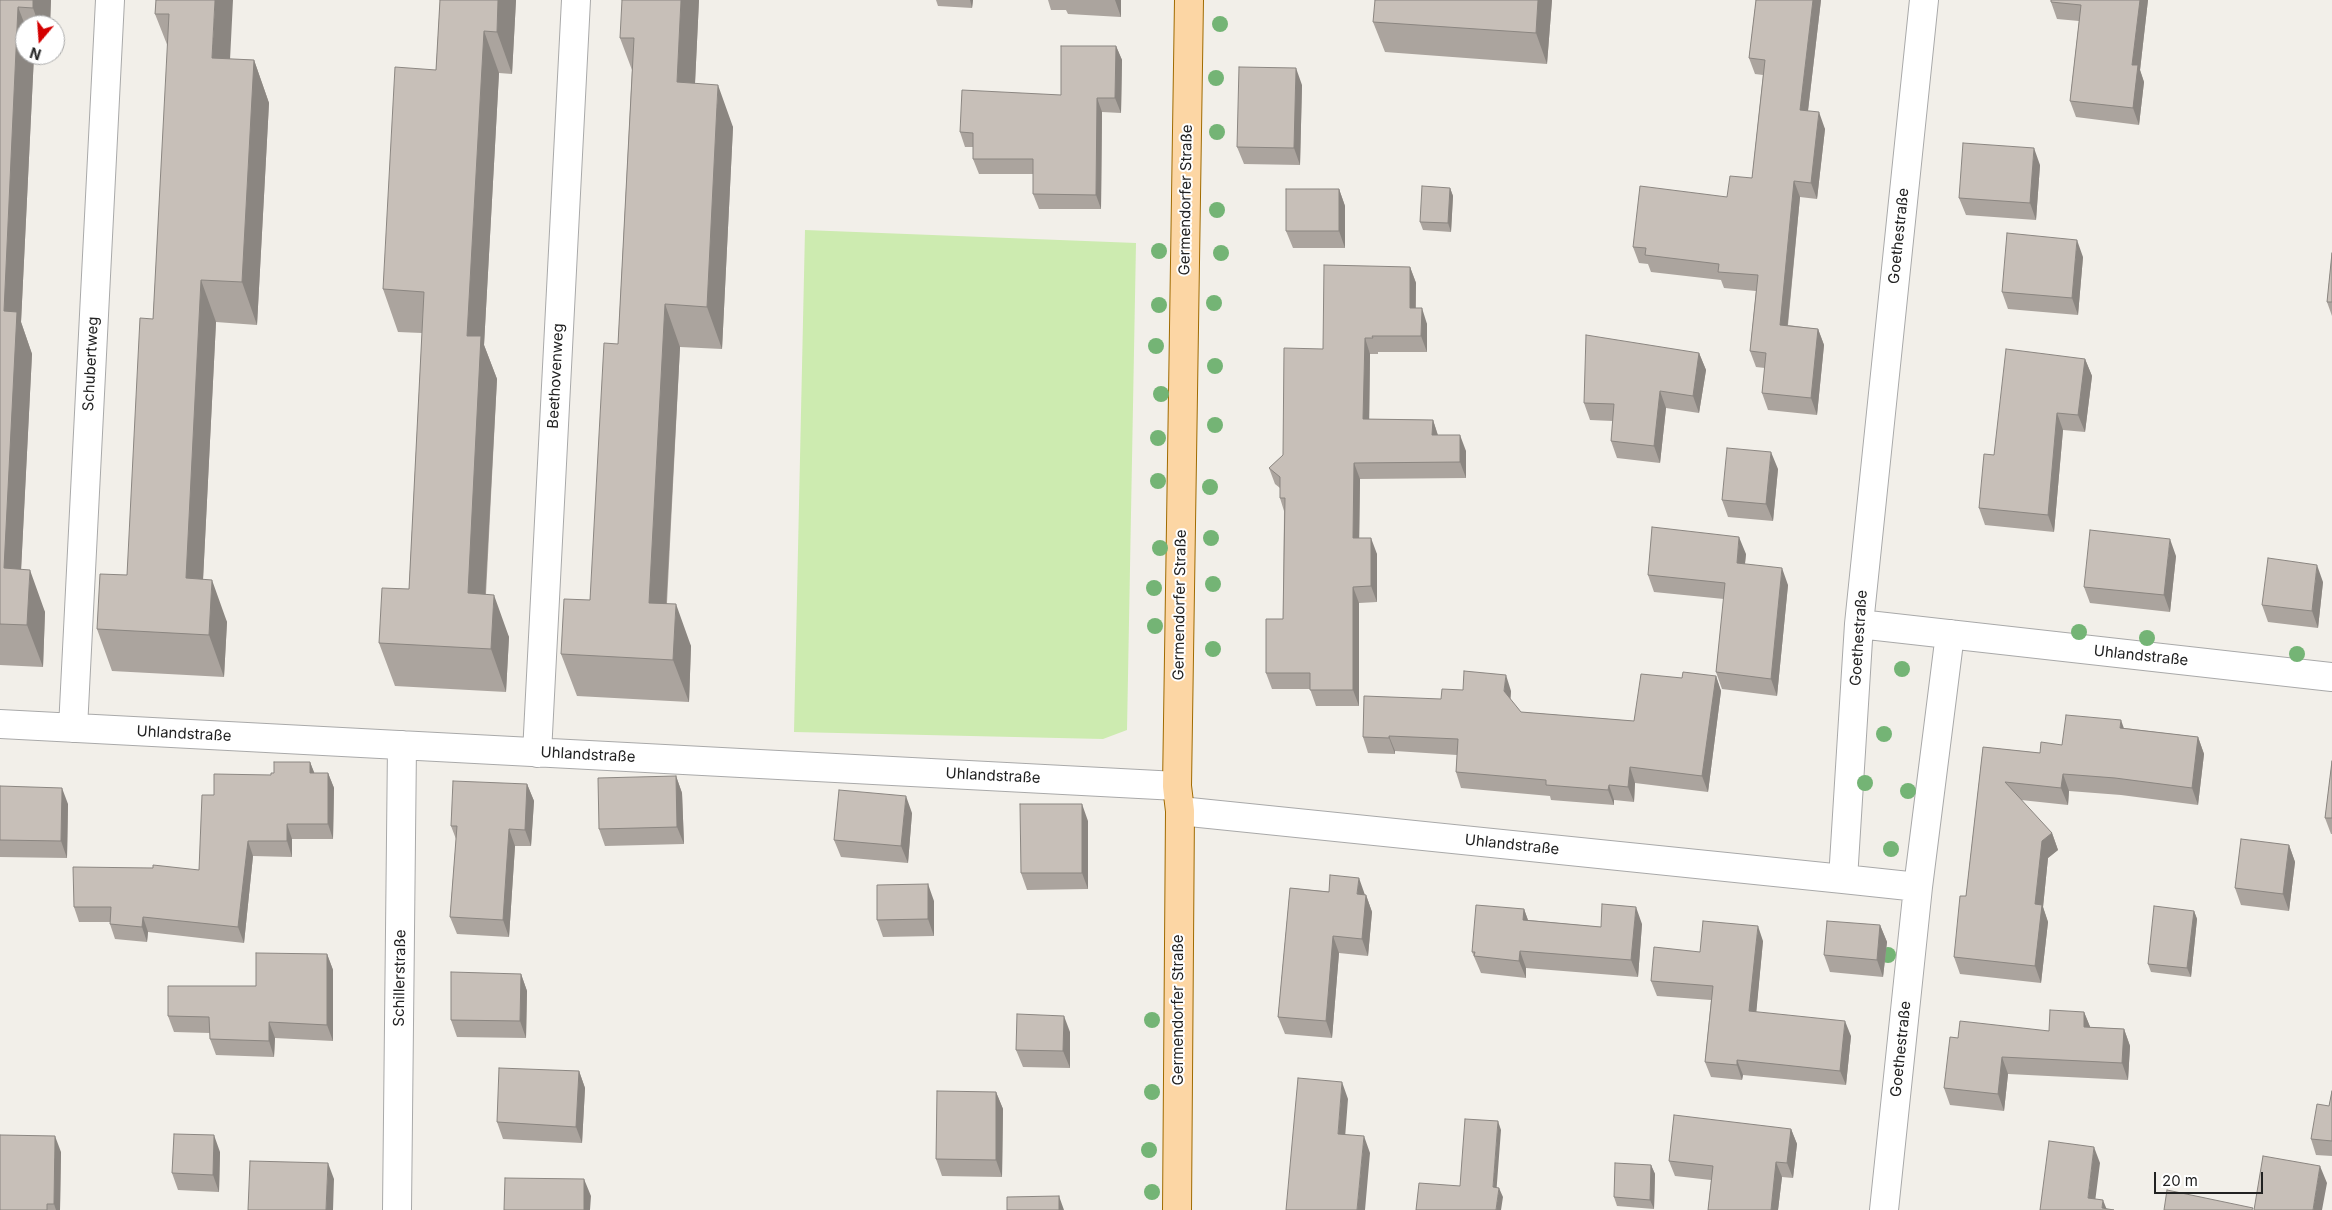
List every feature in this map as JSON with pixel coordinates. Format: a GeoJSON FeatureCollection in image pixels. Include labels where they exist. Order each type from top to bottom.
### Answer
{"type":"FeatureCollection","features":[{"type":"Feature","properties":{"kind":"main road","name":"Germendorfer Straße"},"geometry":{"type":"LineString","coordinates":[[1177,1210],[1178,799],[1188,0]]}},
{"type":"Feature","properties":{"kind":"street","name":"Schubertweg"},"geometry":{"type":"LineString","coordinates":[[73,728],[110,0]]}},
{"type":"Feature","properties":{"kind":"street","name":"Beethovenweg"},"geometry":{"type":"LineString","coordinates":[[538,752],[576,0]]}},
{"type":"Feature","properties":{"kind":"street","name":"Goethestraße"},"geometry":{"type":"LineString","coordinates":[[1843,879],[1859,624],[1924,0]]}},
{"type":"Feature","properties":{"kind":"street","name":"Uhlandstraße"},"geometry":{"type":"LineString","coordinates":[[1859,624],[2332,677]]}},
{"type":"Feature","properties":{"kind":"street"},"geometry":{"type":"LineString","coordinates":[[1843,879],[1918,887],[1950,634]]}},
{"type":"Feature","properties":{"kind":"street","name":"Uhlandstraße"},"geometry":{"type":"LineString","coordinates":[[0,724],[538,752],[1178,799],[1843,879]]}},
{"type":"Feature","properties":{"kind":"street","name":"Schillerstraße"},"geometry":{"type":"LineString","coordinates":[[397,1210],[402,746]]}},
{"type":"Feature","properties":{"kind":"street","name":"Goethestraße"},"geometry":{"type":"LineString","coordinates":[[1884,1210],[1918,887]]}},
{"type":"Feature","properties":{"kind":"green space"},"geometry":{"type":"Polygon","coordinates":[[[805,230],[1136,243],[1127,730],[1103,739],[794,732],[805,230]]]}},
{"type":"Feature","properties":{"kind":"building"},"geometry":{"type":"Polygon","coordinates":[[[0,0],[33,0],[33,8],[18,7],[18,15],[15,15],[15,65],[4,311],[17,312],[4,568],[30,570],[27,625],[0,624],[0,0]]]}},
{"type":"Feature","properties":{"kind":"building"},"geometry":{"type":"Polygon","coordinates":[[[156,0],[215,0],[212,58],[254,60],[242,282],[201,280],[186,578],[212,580],[209,635],[97,629],[100,574],[127,575],[140,318],[153,319],[169,14],[155,14],[156,0]]]}},
{"type":"Feature","properties":{"kind":"building"},"geometry":{"type":"Polygon","coordinates":[[[440,0],[498,0],[497,32],[484,31],[467,336],[481,336],[468,593],[494,595],[491,649],[379,643],[382,588],[409,589],[424,292],[383,289],[395,67],[436,70],[440,0]]]}},
{"type":"Feature","properties":{"kind":"building"},"geometry":{"type":"Polygon","coordinates":[[[622,0],[681,0],[677,82],[718,85],[707,307],[665,304],[649,603],[676,604],[673,660],[561,654],[564,599],[590,600],[604,343],[618,344],[634,38],[620,38],[622,0]]]}},
{"type":"Feature","properties":{"kind":"building"},"geometry":{"type":"Polygon","coordinates":[[[1375,0],[1538,0],[1536,33],[1373,22],[1375,0]]]}},
{"type":"Feature","properties":{"kind":"building"},"geometry":{"type":"Polygon","coordinates":[[[1756,0],[1813,0],[1800,110],[1819,112],[1811,183],[1794,181],[1780,325],[1818,329],[1811,398],[1762,393],[1766,353],[1750,351],[1758,275],[1718,272],[1719,264],[1645,255],[1646,248],[1633,247],[1640,186],[1727,197],[1730,176],[1752,178],[1765,60],[1749,58],[1756,0]]]}},
{"type":"Feature","properties":{"kind":"building"},"geometry":{"type":"Polygon","coordinates":[[[2051,0],[2140,0],[2132,65],[2138,65],[2133,108],[2070,101],[2081,5],[2051,2],[2051,0]]]}},
{"type":"Feature","properties":{"kind":"building"},"geometry":{"type":"Polygon","coordinates":[[[1061,46],[1116,46],[1115,98],[1097,98],[1096,195],[1033,194],[1033,159],[973,159],[973,133],[960,132],[962,90],[1061,95],[1061,46]]]}},
{"type":"Feature","properties":{"kind":"building"},"geometry":{"type":"Polygon","coordinates":[[[1239,67],[1296,68],[1294,148],[1237,147],[1239,67]]]}},
{"type":"Feature","properties":{"kind":"building"},"geometry":{"type":"Polygon","coordinates":[[[1963,143],[2034,148],[2030,203],[1959,198],[1963,143]]]}},
{"type":"Feature","properties":{"kind":"building"},"geometry":{"type":"Polygon","coordinates":[[[1422,186],[1450,188],[1448,223],[1420,222],[1422,186]]]}},
{"type":"Feature","properties":{"kind":"building"},"geometry":{"type":"Polygon","coordinates":[[[1286,189],[1339,189],[1339,231],[1286,231],[1286,189]]]}},
{"type":"Feature","properties":{"kind":"building"},"geometry":{"type":"Polygon","coordinates":[[[2007,233],[2077,240],[2072,298],[2002,292],[2007,233]]]}},
{"type":"Feature","properties":{"kind":"building"},"geometry":{"type":"Polygon","coordinates":[[[2332,253],[2332,302],[2327,302],[2332,253]]]}},
{"type":"Feature","properties":{"kind":"building"},"geometry":{"type":"Polygon","coordinates":[[[1324,265],[1410,267],[1410,308],[1422,308],[1421,336],[1372,336],[1373,338],[1365,338],[1363,419],[1433,420],[1432,435],[1460,435],[1460,462],[1354,463],[1353,538],[1371,538],[1371,586],[1353,587],[1353,690],[1310,690],[1310,673],[1266,673],[1266,619],[1283,619],[1285,498],[1280,498],[1280,477],[1269,468],[1283,455],[1284,348],[1323,349],[1324,265]]]}},
{"type":"Feature","properties":{"kind":"building"},"geometry":{"type":"Polygon","coordinates":[[[1586,335],[1699,353],[1693,396],[1660,391],[1654,446],[1611,441],[1614,404],[1584,403],[1586,335]]]}},
{"type":"Feature","properties":{"kind":"building"},"geometry":{"type":"Polygon","coordinates":[[[2006,349],[2085,359],[2078,415],[2057,413],[2048,515],[1979,508],[1984,454],[1994,455],[2006,349]]]}},
{"type":"Feature","properties":{"kind":"building"},"geometry":{"type":"Polygon","coordinates":[[[1727,448],[1771,452],[1766,504],[1722,500],[1727,448]]]}},
{"type":"Feature","properties":{"kind":"building"},"geometry":{"type":"Polygon","coordinates":[[[1652,527],[1739,537],[1737,563],[1782,568],[1771,679],[1716,672],[1725,583],[1648,575],[1652,527]]]}},
{"type":"Feature","properties":{"kind":"building"},"geometry":{"type":"Polygon","coordinates":[[[2090,530],[2170,539],[2164,595],[2084,587],[2090,530]]]}},
{"type":"Feature","properties":{"kind":"building"},"geometry":{"type":"Polygon","coordinates":[[[2268,558],[2317,565],[2312,611],[2262,605],[2268,558]]]}},
{"type":"Feature","properties":{"kind":"building"},"geometry":{"type":"Polygon","coordinates":[[[1464,671],[1506,675],[1504,691],[1521,712],[1634,721],[1641,674],[1682,678],[1683,672],[1716,676],[1702,776],[1630,767],[1628,787],[1609,785],[1608,790],[1546,785],[1546,780],[1456,772],[1458,739],[1389,736],[1389,738],[1363,737],[1364,696],[1441,699],[1442,689],[1463,690],[1464,671]]]}},
{"type":"Feature","properties":{"kind":"building"},"geometry":{"type":"Polygon","coordinates":[[[2066,715],[2121,720],[2120,728],[2198,737],[2192,788],[2115,778],[2063,774],[2061,788],[2005,782],[2052,833],[2042,841],[2035,904],[2042,905],[2035,966],[1954,957],[1960,896],[1966,896],[1983,747],[2040,753],[2041,742],[2062,745],[2066,715]]]}},
{"type":"Feature","properties":{"kind":"building"},"geometry":{"type":"Polygon","coordinates":[[[2332,761],[2332,818],[2325,818],[2332,761]]]}},
{"type":"Feature","properties":{"kind":"building"},"geometry":{"type":"Polygon","coordinates":[[[274,762],[310,762],[310,773],[328,773],[328,824],[287,824],[287,841],[248,841],[238,927],[143,917],[142,927],[110,924],[111,907],[74,907],[73,867],[153,868],[153,865],[199,870],[202,795],[214,795],[214,774],[271,775],[271,773],[274,773],[274,762]]]}},
{"type":"Feature","properties":{"kind":"building"},"geometry":{"type":"Polygon","coordinates":[[[676,776],[677,827],[599,829],[598,778],[676,776]]]}},
{"type":"Feature","properties":{"kind":"building"},"geometry":{"type":"Polygon","coordinates":[[[453,781],[527,784],[525,830],[509,829],[503,920],[450,917],[457,826],[451,826],[453,781]]]}},
{"type":"Feature","properties":{"kind":"building"},"geometry":{"type":"Polygon","coordinates":[[[0,786],[62,788],[61,841],[0,840],[0,786]]]}},
{"type":"Feature","properties":{"kind":"building"},"geometry":{"type":"Polygon","coordinates":[[[839,790],[906,796],[901,846],[834,840],[839,790]]]}},
{"type":"Feature","properties":{"kind":"building"},"geometry":{"type":"Polygon","coordinates":[[[1020,804],[1082,804],[1082,873],[1021,873],[1020,804]]]}},
{"type":"Feature","properties":{"kind":"building"},"geometry":{"type":"Polygon","coordinates":[[[2241,839],[2289,845],[2283,894],[2235,888],[2241,839]]]}},
{"type":"Feature","properties":{"kind":"building"},"geometry":{"type":"Polygon","coordinates":[[[1330,875],[1359,878],[1357,894],[1366,895],[1362,939],[1333,936],[1326,1021],[1278,1017],[1290,888],[1329,892],[1330,875]]]}},
{"type":"Feature","properties":{"kind":"building"},"geometry":{"type":"Polygon","coordinates":[[[928,884],[928,919],[877,920],[877,885],[928,884]]]}},
{"type":"Feature","properties":{"kind":"building"},"geometry":{"type":"Polygon","coordinates":[[[1602,904],[1636,907],[1631,960],[1520,951],[1519,961],[1474,956],[1475,952],[1472,952],[1476,905],[1524,909],[1523,920],[1601,927],[1602,904]]]}},
{"type":"Feature","properties":{"kind":"building"},"geometry":{"type":"Polygon","coordinates":[[[2154,906],[2194,911],[2187,968],[2148,964],[2154,906]]]}},
{"type":"Feature","properties":{"kind":"building"},"geometry":{"type":"Polygon","coordinates":[[[1703,921],[1758,926],[1749,1011],[1845,1021],[1840,1071],[1737,1060],[1737,1065],[1705,1062],[1713,986],[1651,981],[1654,947],[1700,952],[1703,921]]]}},
{"type":"Feature","properties":{"kind":"building"},"geometry":{"type":"Polygon","coordinates":[[[1827,921],[1880,925],[1877,960],[1824,955],[1827,921]]]}},
{"type":"Feature","properties":{"kind":"building"},"geometry":{"type":"Polygon","coordinates":[[[256,953],[327,954],[327,1025],[269,1022],[269,1041],[210,1039],[209,1017],[168,1016],[168,986],[256,986],[256,953]]]}},
{"type":"Feature","properties":{"kind":"building"},"geometry":{"type":"Polygon","coordinates":[[[451,972],[521,974],[520,1021],[451,1020],[451,972]]]}},
{"type":"Feature","properties":{"kind":"building"},"geometry":{"type":"Polygon","coordinates":[[[2050,1010],[2084,1012],[2084,1027],[2124,1029],[2122,1063],[2002,1057],[1998,1094],[1944,1088],[1950,1037],[1958,1038],[1960,1021],[2049,1031],[2050,1010]]]}},
{"type":"Feature","properties":{"kind":"building"},"geometry":{"type":"Polygon","coordinates":[[[1017,1014],[1064,1016],[1063,1051],[1016,1050],[1017,1014]]]}},
{"type":"Feature","properties":{"kind":"building"},"geometry":{"type":"Polygon","coordinates":[[[499,1068],[579,1071],[576,1127],[497,1122],[499,1068]]]}},
{"type":"Feature","properties":{"kind":"building"},"geometry":{"type":"Polygon","coordinates":[[[1298,1078],[1342,1082],[1338,1134],[1364,1136],[1357,1210],[1286,1210],[1298,1078]]]}},
{"type":"Feature","properties":{"kind":"building"},"geometry":{"type":"Polygon","coordinates":[[[937,1091],[996,1092],[996,1160],[936,1159],[937,1091]]]}},
{"type":"Feature","properties":{"kind":"building"},"geometry":{"type":"Polygon","coordinates":[[[2332,1091],[2332,1141],[2311,1139],[2317,1104],[2329,1106],[2332,1091]]]}},
{"type":"Feature","properties":{"kind":"building"},"geometry":{"type":"Polygon","coordinates":[[[1674,1115],[1791,1129],[1787,1163],[1776,1162],[1771,1210],[1708,1210],[1713,1166],[1669,1161],[1674,1115]]]}},
{"type":"Feature","properties":{"kind":"building"},"geometry":{"type":"Polygon","coordinates":[[[1465,1119],[1498,1121],[1493,1187],[1499,1188],[1496,1210],[1416,1210],[1419,1183],[1460,1186],[1465,1119]]]}},
{"type":"Feature","properties":{"kind":"building"},"geometry":{"type":"Polygon","coordinates":[[[174,1134],[214,1135],[213,1175],[172,1173],[174,1134]]]}},
{"type":"Feature","properties":{"kind":"building"},"geometry":{"type":"Polygon","coordinates":[[[0,1135],[55,1136],[54,1204],[47,1204],[47,1210],[0,1210],[0,1135]]]}},
{"type":"Feature","properties":{"kind":"building"},"geometry":{"type":"Polygon","coordinates":[[[2049,1141],[2094,1147],[2088,1198],[2103,1200],[2102,1208],[2114,1210],[2040,1210],[2049,1141]]]}},
{"type":"Feature","properties":{"kind":"building"},"geometry":{"type":"Polygon","coordinates":[[[2263,1156],[2320,1166],[2313,1210],[2254,1210],[2263,1156]]]}},
{"type":"Feature","properties":{"kind":"building"},"geometry":{"type":"Polygon","coordinates":[[[250,1161],[328,1163],[326,1210],[248,1210],[250,1161]]]}},
{"type":"Feature","properties":{"kind":"building"},"geometry":{"type":"Polygon","coordinates":[[[1615,1163],[1651,1165],[1650,1200],[1614,1197],[1615,1163]]]}},
{"type":"Feature","properties":{"kind":"building"},"geometry":{"type":"Polygon","coordinates":[[[505,1178],[584,1179],[584,1210],[504,1210],[505,1178]]]}},
{"type":"Feature","properties":{"kind":"building"},"geometry":{"type":"Polygon","coordinates":[[[2167,1190],[2253,1208],[2252,1210],[2164,1210],[2167,1190]]]}},
{"type":"Feature","properties":{"kind":"building"},"geometry":{"type":"Polygon","coordinates":[[[1059,1196],[1059,1210],[1007,1210],[1007,1197],[1059,1196]]]}}]}
